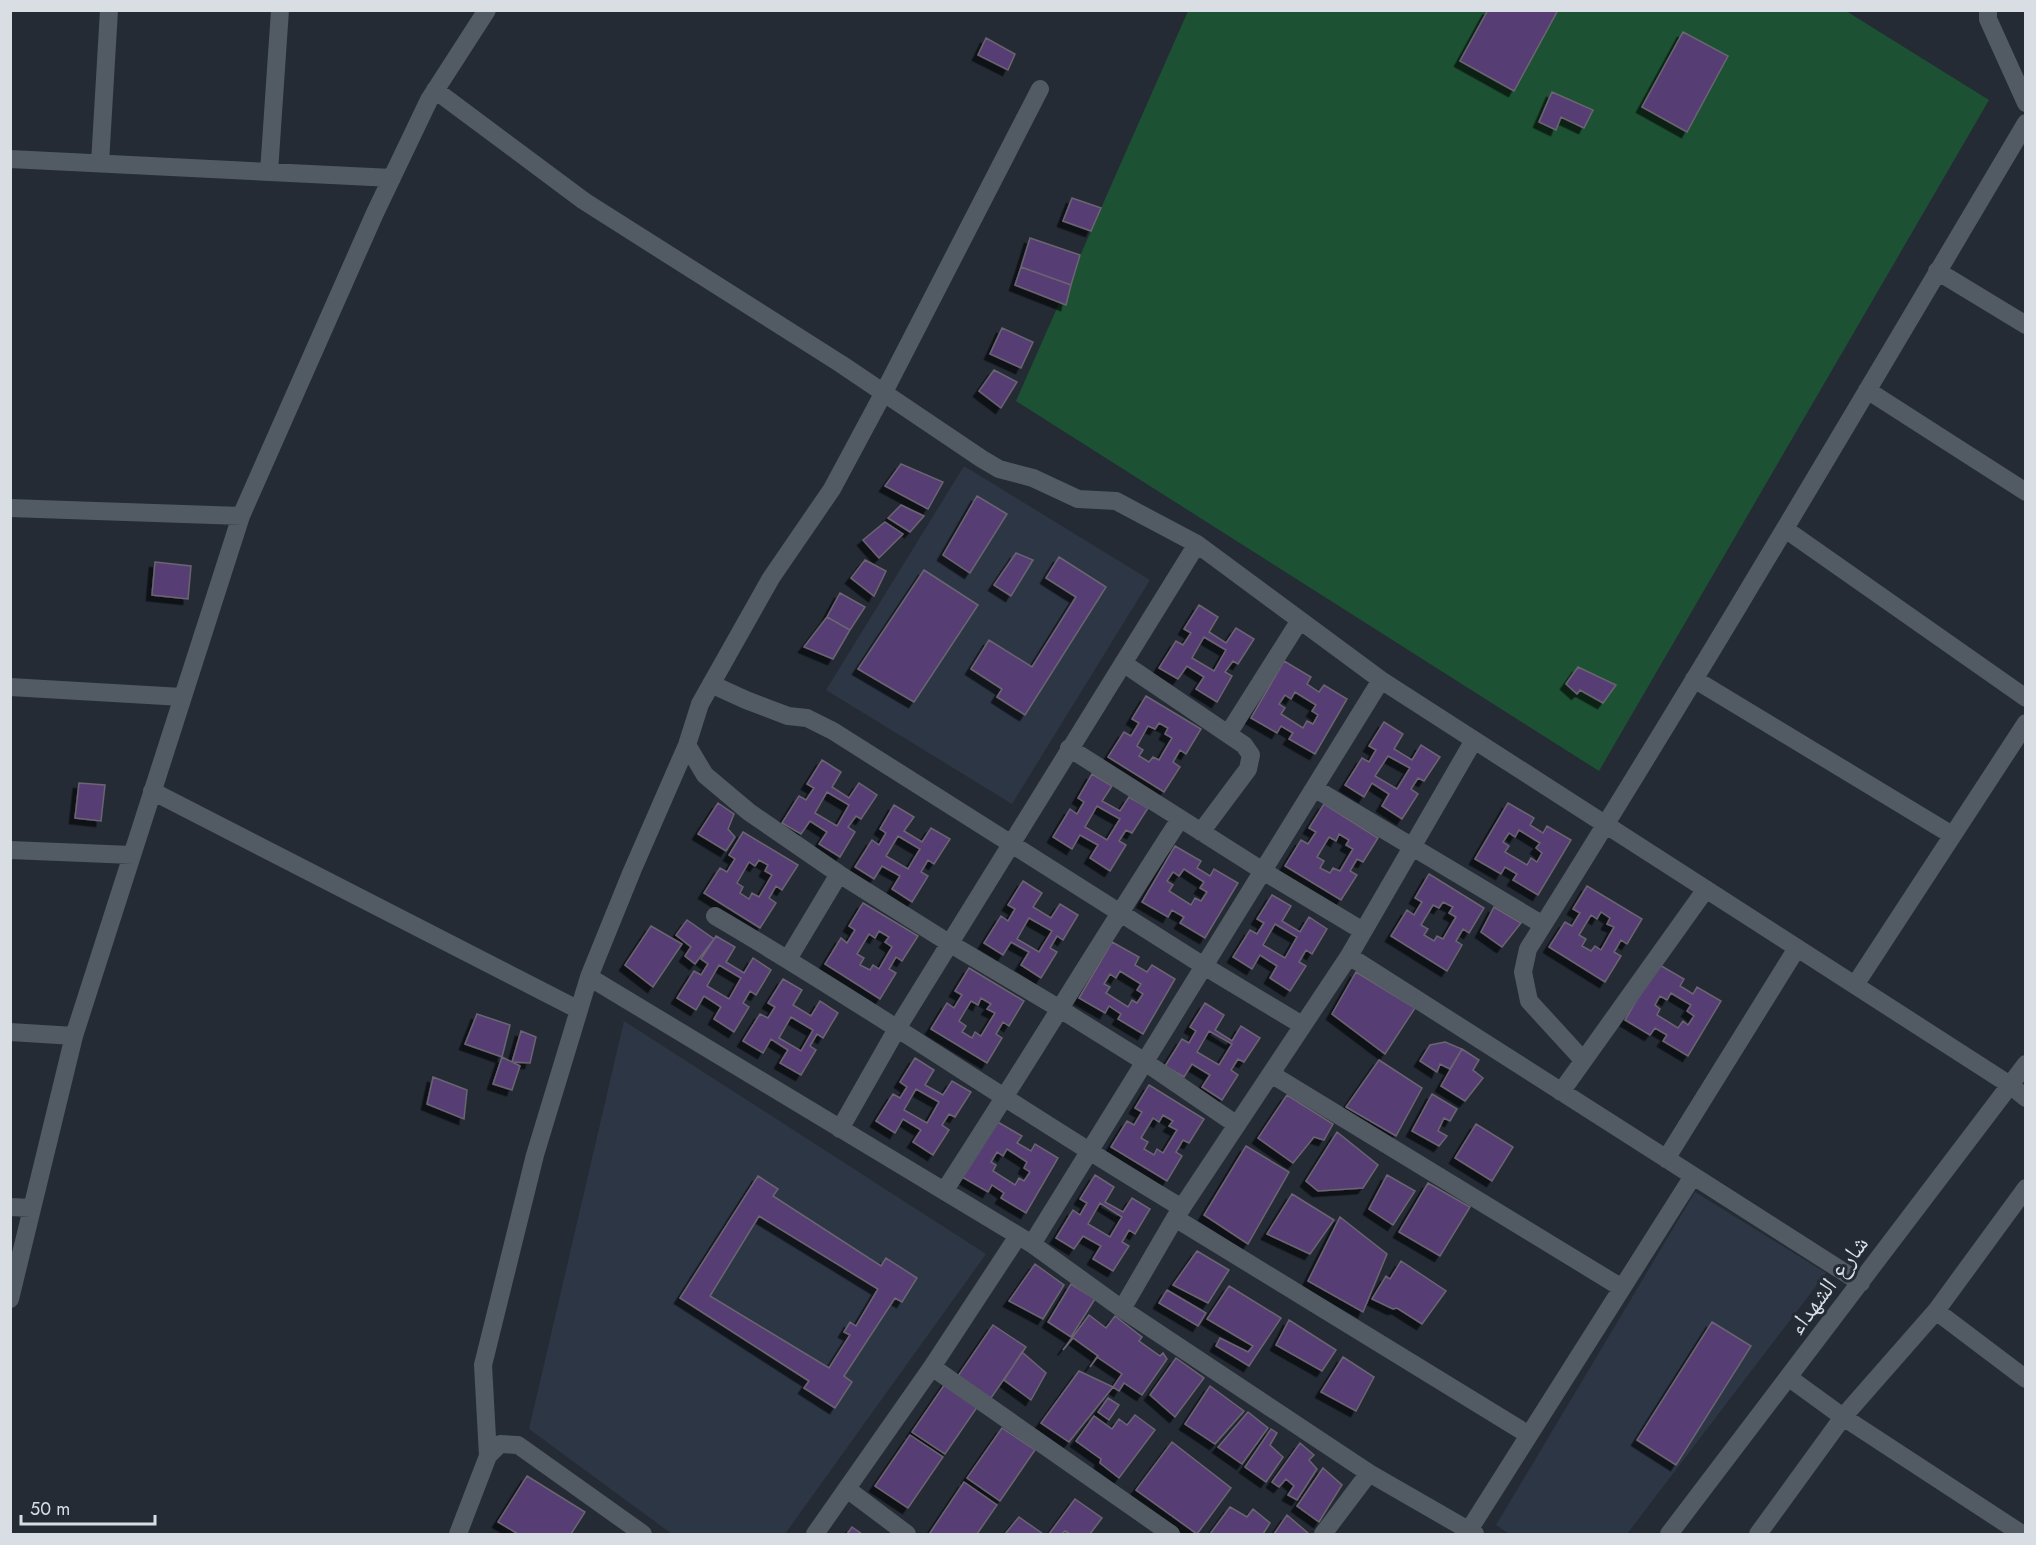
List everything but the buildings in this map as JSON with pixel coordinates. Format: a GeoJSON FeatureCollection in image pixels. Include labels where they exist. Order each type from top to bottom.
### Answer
{"type":"FeatureCollection","features":[{"type":"Feature","properties":{"kind":"street"},"geometry":{"type":"LineString","coordinates":[[100,163],[109,10]]}},
{"type":"Feature","properties":{"kind":"street"},"geometry":{"type":"LineString","coordinates":[[269,172],[280,10]]}},
{"type":"Feature","properties":{"kind":"street"},"geometry":{"type":"LineString","coordinates":[[10,1299],[74,1036],[241,516],[392,178],[435,90],[487,10]]}},
{"type":"Feature","properties":{"kind":"street"},"geometry":{"type":"LineString","coordinates":[[1988,10],[1988,19],[2025,103]]}},
{"type":"Feature","properties":{"kind":"street"},"geometry":{"type":"LineString","coordinates":[[458,1534],[488,1455],[483,1365],[535,1155],[589,977],[632,870],[687,745],[700,704],[771,578],[832,489],[1040,89]]}},
{"type":"Feature","properties":{"kind":"street"},"geometry":{"type":"LineString","coordinates":[[435,90],[584,201],[840,364],[999,469],[1033,478],[1078,499],[1116,501],[1197,544],[1381,680],[2010,1085],[2025,1098]]}},
{"type":"Feature","properties":{"kind":"street"},"geometry":{"type":"LineString","coordinates":[[1583,1060],[1529,1001],[1523,972],[1528,949],[1606,825],[1785,529],[2025,123]]}},
{"type":"Feature","properties":{"kind":"street"},"geometry":{"type":"LineString","coordinates":[[10,159],[392,178]]}},
{"type":"Feature","properties":{"kind":"street"},"geometry":{"type":"LineString","coordinates":[[1937,271],[2025,325]]}},
{"type":"Feature","properties":{"kind":"street"},"geometry":{"type":"LineString","coordinates":[[1867,390],[2025,492]]}},
{"type":"Feature","properties":{"kind":"street"},"geometry":{"type":"LineString","coordinates":[[10,508],[241,516]]}},
{"type":"Feature","properties":{"kind":"street"},"geometry":{"type":"LineString","coordinates":[[1785,529],[2025,698]]}},
{"type":"Feature","properties":{"kind":"street"},"geometry":{"type":"LineString","coordinates":[[840,1129],[949,943],[1197,544]]}},
{"type":"Feature","properties":{"kind":"street"},"geometry":{"type":"LineString","coordinates":[[1228,734],[1300,620]]}},
{"type":"Feature","properties":{"kind":"street"},"geometry":{"type":"LineString","coordinates":[[1122,663],[1244,745],[1251,755],[1248,769],[1201,832]]}},
{"type":"Feature","properties":{"kind":"street"},"geometry":{"type":"LineString","coordinates":[[1695,678],[1952,835]]}},
{"type":"Feature","properties":{"kind":"street"},"geometry":{"type":"LineString","coordinates":[[814,1534],[932,1367],[1089,1153],[1381,680]]}},
{"type":"Feature","properties":{"kind":"street"},"geometry":{"type":"LineString","coordinates":[[711,684],[788,716],[807,718],[833,731],[1302,1026]]}},
{"type":"Feature","properties":{"kind":"street"},"geometry":{"type":"LineString","coordinates":[[10,687],[183,697]]}},
{"type":"Feature","properties":{"kind":"street"},"geometry":{"type":"LineString","coordinates":[[1855,985],[2025,723]]}},
{"type":"Feature","properties":{"kind":"street"},"geometry":{"type":"LineString","coordinates":[[1122,1308],[1178,1213],[1348,956],[1474,740]]}},
{"type":"Feature","properties":{"kind":"street"},"geometry":{"type":"LineString","coordinates":[[687,745],[705,775],[726,794],[839,874],[1145,1062],[1237,1125]]}},
{"type":"Feature","properties":{"kind":"street"},"geometry":{"type":"LineString","coordinates":[[1069,748],[1263,871],[1363,931]]}},
{"type":"Feature","properties":{"kind":"street"},"geometry":{"type":"LineString","coordinates":[[1314,788],[1543,926]]}},
{"type":"Feature","properties":{"kind":"street"},"geometry":{"type":"LineString","coordinates":[[152,791],[579,1010]]}},
{"type":"Feature","properties":{"kind":"street"},"geometry":{"type":"LineString","coordinates":[[945,1190],[1180,819]]}},
{"type":"Feature","properties":{"kind":"street"},"geometry":{"type":"LineString","coordinates":[[10,849],[132,855]]}},
{"type":"Feature","properties":{"kind":"street"},"geometry":{"type":"LineString","coordinates":[[788,959],[839,874]]}},
{"type":"Feature","properties":{"kind":"street"},"geometry":{"type":"LineString","coordinates":[[1561,1092],[1706,889]]}},
{"type":"Feature","properties":{"kind":"street"},"geometry":{"type":"LineString","coordinates":[[715,916],[898,1027],[1178,1213],[1529,1435]]}},
{"type":"Feature","properties":{"kind":"street"},"geometry":{"type":"LineString","coordinates":[[1666,1158],[1797,948]]}},
{"type":"Feature","properties":{"kind":"street"},"geometry":{"type":"LineString","coordinates":[[1348,956],[1861,1283]]}},
{"type":"Feature","properties":{"kind":"street"},"geometry":{"type":"LineString","coordinates":[[589,977],[1025,1240],[1122,1308],[1369,1473],[1472,1532],[1529,1435],[1693,1176]]}},
{"type":"Feature","properties":{"kind":"street"},"geometry":{"type":"LineString","coordinates":[[10,1032],[74,1036]]}},
{"type":"Feature","properties":{"kind":"street","name":"شارع الشهداء"},"geometry":{"type":"LineString","coordinates":[[1669,1534],[2025,1064]]}},
{"type":"Feature","properties":{"kind":"street"},"geometry":{"type":"LineString","coordinates":[[1271,1074],[1622,1288]]}},
{"type":"Feature","properties":{"kind":"street"},"geometry":{"type":"LineString","coordinates":[[1758,1534],[1843,1417],[1936,1311],[2022,1200]]}},
{"type":"Feature","properties":{"kind":"street"},"geometry":{"type":"LineString","coordinates":[[10,1207],[31,1208]]}},
{"type":"Feature","properties":{"kind":"street"},"geometry":{"type":"LineString","coordinates":[[1936,1311],[2025,1379]]}},
{"type":"Feature","properties":{"kind":"street"},"geometry":{"type":"LineString","coordinates":[[932,1367],[1171,1534]]}},
{"type":"Feature","properties":{"kind":"street"},"geometry":{"type":"LineString","coordinates":[[1788,1377],[1843,1417],[2022,1534]]}},
{"type":"Feature","properties":{"kind":"street"},"geometry":{"type":"LineString","coordinates":[[488,1455],[500,1444],[518,1445],[643,1534]]}},
{"type":"Feature","properties":{"kind":"street"},"geometry":{"type":"LineString","coordinates":[[1323,1534],[1369,1473]]}},
{"type":"Feature","properties":{"kind":"street"},"geometry":{"type":"LineString","coordinates":[[847,1489],[908,1534]]}},
{"type":"Feature","properties":{"kind":"shaded area"},"geometry":{"type":"Polygon","coordinates":[[[964,466],[1150,580],[1012,804],[826,690],[964,466]]]}},
{"type":"Feature","properties":{"kind":"shaded area"},"geometry":{"type":"Polygon","coordinates":[[[624,1021],[986,1254],[785,1534],[672,1534],[529,1429],[624,1021]]]}},
{"type":"Feature","properties":{"kind":"shaded area"},"geometry":{"type":"Polygon","coordinates":[[[1695,1192],[1826,1273],[1627,1534],[1510,1534],[1496,1525],[1695,1192]]]}},
{"type":"Feature","properties":{"kind":"green space"},"geometry":{"type":"Polygon","coordinates":[[[1188,11],[1846,11],[1989,100],[1599,771],[1016,401],[1188,11]]]}}]}
